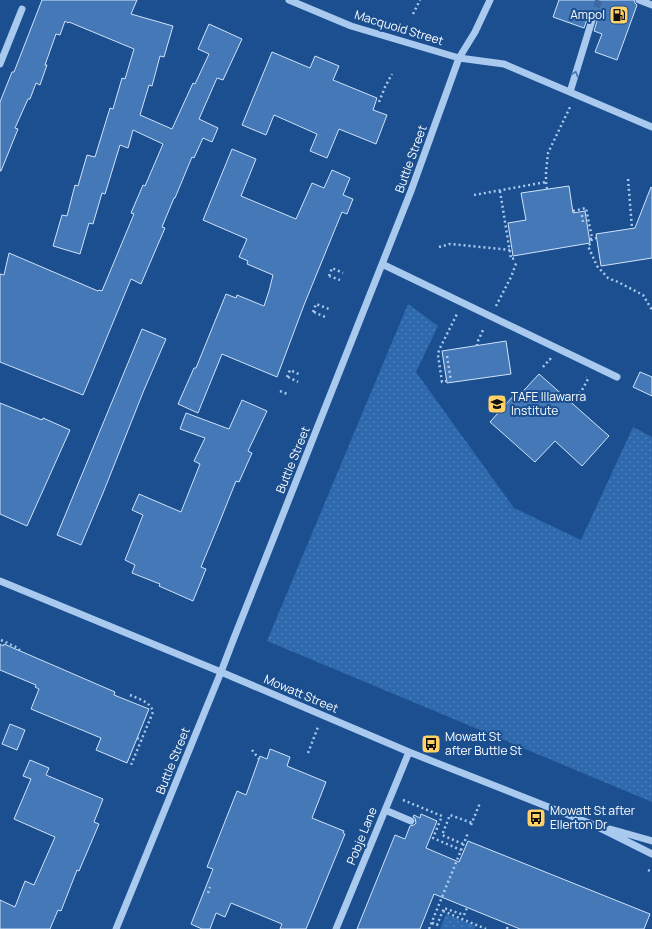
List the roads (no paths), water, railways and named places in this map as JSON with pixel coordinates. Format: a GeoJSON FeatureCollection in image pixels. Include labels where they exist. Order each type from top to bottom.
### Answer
{"type":"FeatureCollection","features":[{"type":"Feature","properties":{"kind":"street","name":"Macquoid Street"},"geometry":{"type":"LineString","coordinates":[[289,0],[351,26],[459,58],[504,64],[652,127]]}},
{"type":"Feature","properties":{"kind":"street","name":"Buttle Street"},"geometry":{"type":"LineString","coordinates":[[116,929],[221,672],[411,191],[459,58],[475,32],[490,0]]}},
{"type":"Feature","properties":{"kind":"street"},"geometry":{"type":"LineString","coordinates":[[639,0],[652,5]]}},
{"type":"Feature","properties":{"kind":"street"},"geometry":{"type":"LineString","coordinates":[[0,64],[22,9]]}},
{"type":"Feature","properties":{"kind":"street"},"geometry":{"type":"LineString","coordinates":[[573,93],[581,56],[593,17]]}},
{"type":"Feature","properties":{"kind":"street"},"geometry":{"type":"LineString","coordinates":[[382,264],[617,378]]}},
{"type":"Feature","properties":{"kind":"street","name":"Mowatt Street"},"geometry":{"type":"LineString","coordinates":[[0,582],[221,672],[409,752],[594,825],[652,854]]}},
{"type":"Feature","properties":{"kind":"street","name":"Pobje Lane"},"geometry":{"type":"LineString","coordinates":[[336,929],[409,752]]}},
{"type":"Feature","properties":{"kind":"street"},"geometry":{"type":"LineString","coordinates":[[385,810],[411,821]]}},
{"type":"Feature","properties":{"kind":"street","name":"Mowatt Street"},"geometry":{"type":"LineString","coordinates":[[594,825],[652,841]]}},
{"type":"Feature","properties":{"kind":"tunnel"},"geometry":{"type":"LineString","coordinates":[[593,17],[599,0]]}},
{"type":"Feature","properties":{"kind":"place","name":"Ampol"},"geometry":{"type":"Point","coordinates":[619,15]}},
{"type":"Feature","properties":{"kind":"place","name":"TAFE Illawarra Institute"},"geometry":{"type":"Point","coordinates":[497,404]}},
{"type":"Feature","properties":{"kind":"place","name":"Mowatt St after Buttle St"},"geometry":{"type":"Point","coordinates":[431,744]}},
{"type":"Feature","properties":{"kind":"place","name":"Mowatt St after Ellerton Dr"},"geometry":{"type":"Point","coordinates":[536,818]}}]}
